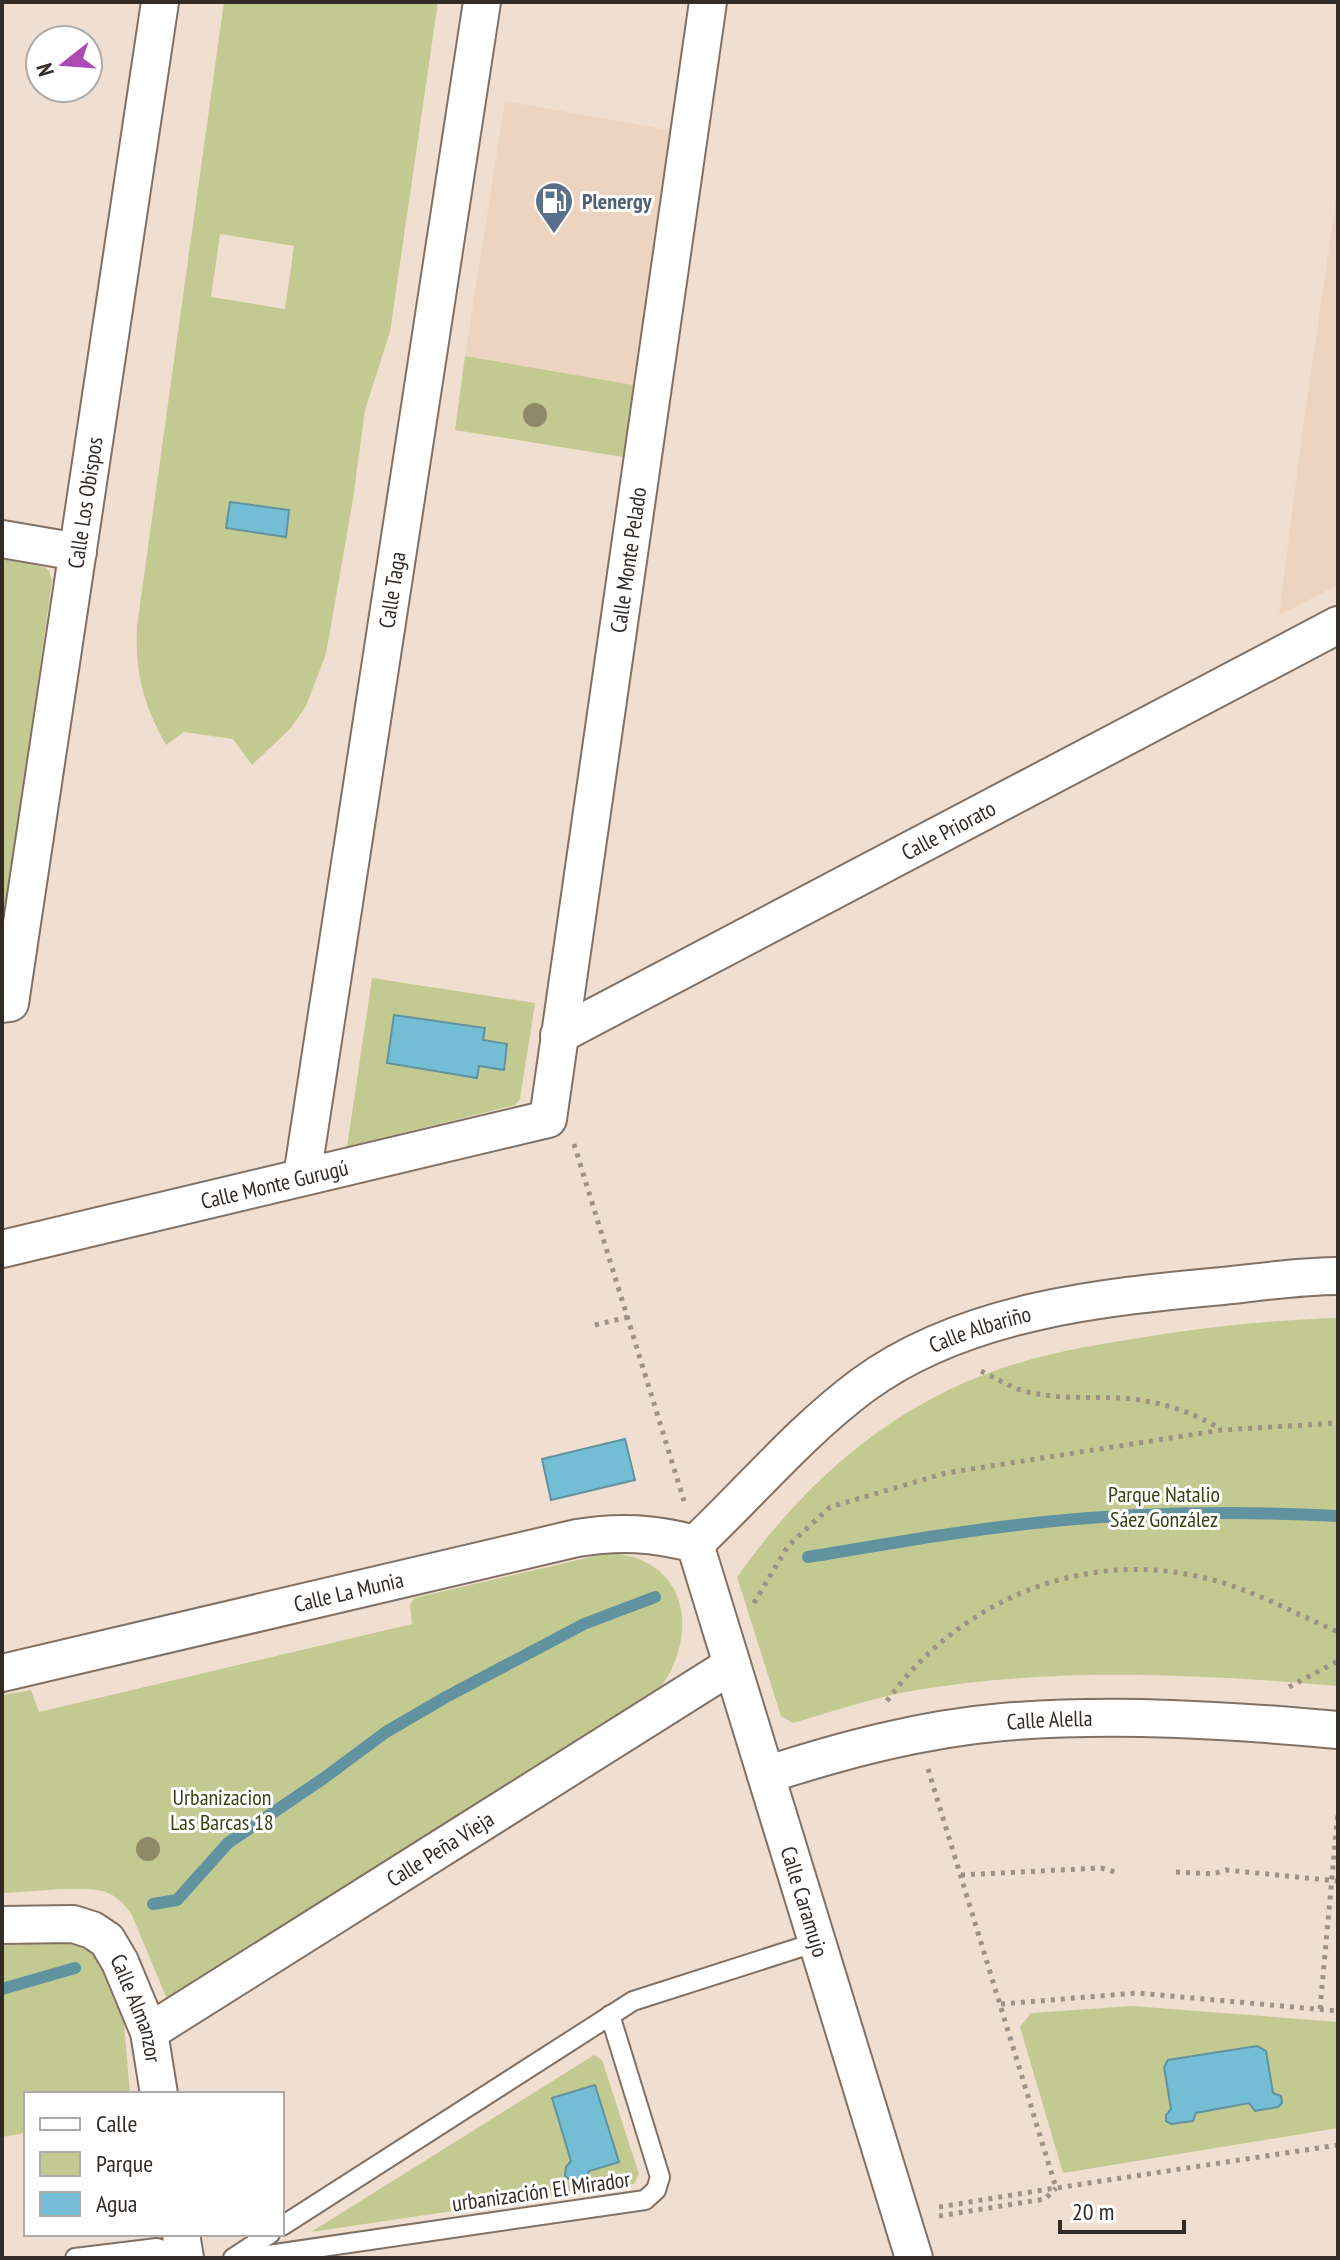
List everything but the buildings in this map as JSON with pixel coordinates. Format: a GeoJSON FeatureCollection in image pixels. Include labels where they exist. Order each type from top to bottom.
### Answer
{"type":"FeatureCollection","features":[{"type":"Feature","properties":{"kind":"street","name":"Calle Los Obispos"},"geometry":{"type":"LineString","coordinates":[[6,1004],[78,552],[160,2]]}},
{"type":"Feature","properties":{"kind":"street","name":"Calle Taga"},"geometry":{"type":"LineString","coordinates":[[302,1177],[482,2]]}},
{"type":"Feature","properties":{"kind":"street","name":"Calle Monte Pelado"},"geometry":{"type":"LineString","coordinates":[[548,1119],[708,2]]}},
{"type":"Feature","properties":{"kind":"street"},"geometry":{"type":"LineString","coordinates":[[2,539],[78,552]]}},
{"type":"Feature","properties":{"kind":"street","name":"Calle Priorato"},"geometry":{"type":"LineString","coordinates":[[559,1035],[1338,625]]}},
{"type":"Feature","properties":{"kind":"street","name":"Calle Monte Gurugú"},"geometry":{"type":"LineString","coordinates":[[2,1249],[548,1119]]}},
{"type":"Feature","properties":{"kind":"street","name":"Calle Albariño"},"geometry":{"type":"LineString","coordinates":[[695,1544],[807,1430],[865,1384],[920,1352],[989,1324],[1044,1309],[1118,1295],[1338,1276]]}},
{"type":"Feature","properties":{"kind":"street","name":"Calle La Munia"},"geometry":{"type":"LineString","coordinates":[[2,1673],[577,1538],[627,1532],[654,1534],[695,1544]]}},
{"type":"Feature","properties":{"kind":"street","name":"Calle Caramujo"},"geometry":{"type":"LineString","coordinates":[[695,1544],[914,2258]]}},
{"type":"Feature","properties":{"kind":"street","name":"Calle Peña Vieja"},"geometry":{"type":"LineString","coordinates":[[149,2032],[732,1665]]}},
{"type":"Feature","properties":{"kind":"street","name":"Calle Alella"},"geometry":{"type":"LineString","coordinates":[[766,1775],[870,1744],[1003,1722],[1083,1718],[1174,1720],[1338,1730]]}},
{"type":"Feature","properties":{"kind":"street","name":"Calle Almanzor"},"geometry":{"type":"LineString","coordinates":[[2,1925],[73,1924],[92,1930],[107,1940],[120,1962],[149,2032],[159,2092]]}},
{"type":"Feature","properties":{"kind":"lane"},"geometry":{"type":"LineString","coordinates":[[284,2225],[633,2001],[817,1942]]}},
{"type":"Feature","properties":{"kind":"lane","name":"urbanización El Mirador"},"geometry":{"type":"LineString","coordinates":[[247,2258],[645,2200],[656,2190],[660,2177],[610,2015]]}},
{"type":"Feature","properties":{"kind":"lane"},"geometry":{"type":"LineString","coordinates":[[233,2258],[267,2236]]}},
{"type":"Feature","properties":{"kind":"lane"},"geometry":{"type":"LineString","coordinates":[[75,2258],[157,2248],[184,2252]]}},
{"type":"Feature","properties":{"kind":"path"},"geometry":{"type":"LineString","coordinates":[[548,1119],[564,1129],[573,1141],[695,1544]]}},
{"type":"Feature","properties":{"kind":"path"},"geometry":{"type":"LineString","coordinates":[[595,1325],[628,1317]]}},
{"type":"Feature","properties":{"kind":"path"},"geometry":{"type":"LineString","coordinates":[[981,1371],[1016,1388],[1038,1393],[1063,1397],[1133,1399],[1174,1407],[1199,1416],[1222,1430]]}},
{"type":"Feature","properties":{"kind":"path"},"geometry":{"type":"LineString","coordinates":[[752,1605],[788,1546],[830,1507],[946,1473],[1222,1430],[1338,1423]]}},
{"type":"Feature","properties":{"kind":"path"},"geometry":{"type":"LineString","coordinates":[[886,1702],[926,1654],[984,1610],[1016,1594],[1086,1574],[1159,1570],[1195,1575],[1230,1585],[1338,1632]]}},
{"type":"Feature","properties":{"kind":"path"},"geometry":{"type":"LineString","coordinates":[[1287,1688],[1338,1661]]}},
{"type":"Feature","properties":{"kind":"path"},"geometry":{"type":"LineString","coordinates":[[927,1764],[1056,2188]]}},
{"type":"Feature","properties":{"kind":"path"},"geometry":{"type":"LineString","coordinates":[[1320,2009],[1338,1811]]}},
{"type":"Feature","properties":{"kind":"path"},"geometry":{"type":"LineString","coordinates":[[961,1875],[1101,1868],[1119,1873]]}},
{"type":"Feature","properties":{"kind":"path"},"geometry":{"type":"LineString","coordinates":[[1176,1872],[1213,1874],[1226,1870],[1334,1881]]}},
{"type":"Feature","properties":{"kind":"path"},"geometry":{"type":"LineString","coordinates":[[1001,2004],[1137,1993],[1338,2011]]}},
{"type":"Feature","properties":{"kind":"path"},"geometry":{"type":"LineString","coordinates":[[936,2207],[1338,2145]]}},
{"type":"Feature","properties":{"kind":"path"},"geometry":{"type":"LineString","coordinates":[[927,2218],[1045,2199],[1056,2188]]}},
{"type":"Feature","properties":{"kind":"shaded area"},"geometry":{"type":"Polygon","coordinates":[[[505,101],[673,131],[634,385],[465,356],[505,101]]]}},
{"type":"Feature","properties":{"kind":"shaded area"},"geometry":{"type":"Polygon","coordinates":[[[1338,185],[1338,585],[1279,615],[1301,442],[1338,185]]]}},
{"type":"Feature","properties":{"kind":"green space"},"geometry":{"type":"Polygon","coordinates":[[[224,2],[438,2],[390,332],[365,410],[326,654],[306,706],[290,729],[252,765],[233,739],[184,732],[166,745],[151,716],[142,688],[137,659],[137,626],[224,2]],[[220,234],[211,297],[285,309],[294,246],[220,234]]]}},
{"type":"Feature","properties":{"kind":"green space"},"geometry":{"type":"Polygon","coordinates":[[[465,356],[634,385],[623,457],[455,430],[465,356]]]}},
{"type":"Feature","properties":{"kind":"green space"},"geometry":{"type":"Polygon","coordinates":[[[2,559],[44,567],[52,581],[2,938],[2,559]]]}},
{"type":"Feature","properties":{"kind":"green space"},"geometry":{"type":"Polygon","coordinates":[[[372,978],[535,1003],[520,1099],[515,1105],[347,1147],[372,978]]]}},
{"type":"Feature","properties":{"kind":"green space","name":"Parque Natalio Sáez González"},"geometry":{"type":"Polygon","coordinates":[[[1338,1318],[1338,1686],[1233,1678],[1074,1675],[969,1683],[901,1693],[793,1723],[781,1716],[737,1577],[799,1501],[870,1438],[951,1389],[996,1370],[1044,1356],[1189,1331],[1263,1322],[1338,1318]]]}},
{"type":"Feature","properties":{"kind":"green space","name":"Urbanizacion Las Barcas 18"},"geometry":{"type":"Polygon","coordinates":[[[608,1553],[637,1558],[658,1570],[673,1587],[681,1608],[682,1631],[677,1655],[666,1679],[650,1700],[169,2004],[132,1915],[117,1898],[87,1889],[2,1893],[2,1695],[31,1690],[39,1712],[412,1624],[410,1605],[414,1598],[608,1553]]]}},
{"type":"Feature","properties":{"kind":"green space"},"geometry":{"type":"Polygon","coordinates":[[[2,1937],[86,1942],[100,1965],[124,2023],[130,2092],[24,2092],[24,2133],[2,2137],[2,1937]]]}},
{"type":"Feature","properties":{"kind":"green space"},"geometry":{"type":"Polygon","coordinates":[[[1132,2006],[1338,2022],[1338,2128],[1063,2173],[1020,2027],[1031,2013],[1132,2006]]]}},
{"type":"Feature","properties":{"kind":"green space"},"geometry":{"type":"Polygon","coordinates":[[[594,2055],[602,2060],[639,2174],[634,2184],[311,2232],[594,2055]]]}},
{"type":"Feature","properties":{"kind":"water"},"geometry":{"type":"Polygon","coordinates":[[[230,502],[289,510],[286,537],[226,528],[230,502]]]}},
{"type":"Feature","properties":{"kind":"water"},"geometry":{"type":"Polygon","coordinates":[[[394,1015],[485,1028],[483,1040],[507,1044],[504,1070],[479,1066],[477,1078],[387,1063],[394,1015]]]}},
{"type":"Feature","properties":{"kind":"water"},"geometry":{"type":"Polygon","coordinates":[[[625,1439],[635,1480],[551,1500],[542,1459],[625,1439]]]}},
{"type":"Feature","properties":{"kind":"water"},"geometry":{"type":"Polygon","coordinates":[[[1257,2046],[1266,2051],[1273,2093],[1281,2096],[1282,2103],[1278,2107],[1255,2111],[1249,2103],[1196,2113],[1193,2121],[1171,2124],[1166,2121],[1171,2109],[1164,2067],[1168,2060],[1257,2046]]]}},
{"type":"Feature","properties":{"kind":"water"},"geometry":{"type":"Polygon","coordinates":[[[595,2085],[619,2162],[589,2171],[584,2183],[575,2184],[565,2176],[566,2167],[571,2161],[552,2098],[595,2085]]]}},
{"type":"Feature","properties":{"kind":"waterway"},"geometry":{"type":"LineString","coordinates":[[808,1557],[985,1529],[1118,1516],[1191,1513],[1338,1516]]}},
{"type":"Feature","properties":{"kind":"waterway"},"geometry":{"type":"LineString","coordinates":[[153,1904],[177,1900],[228,1843],[386,1732],[584,1624],[655,1597]]}},
{"type":"Feature","properties":{"kind":"waterway"},"geometry":{"type":"LineString","coordinates":[[2,1989],[75,1968]]}},
{"type":"Feature","properties":{"kind":"place","name":"Plenergy"},"geometry":{"type":"Point","coordinates":[554,235]}}]}
